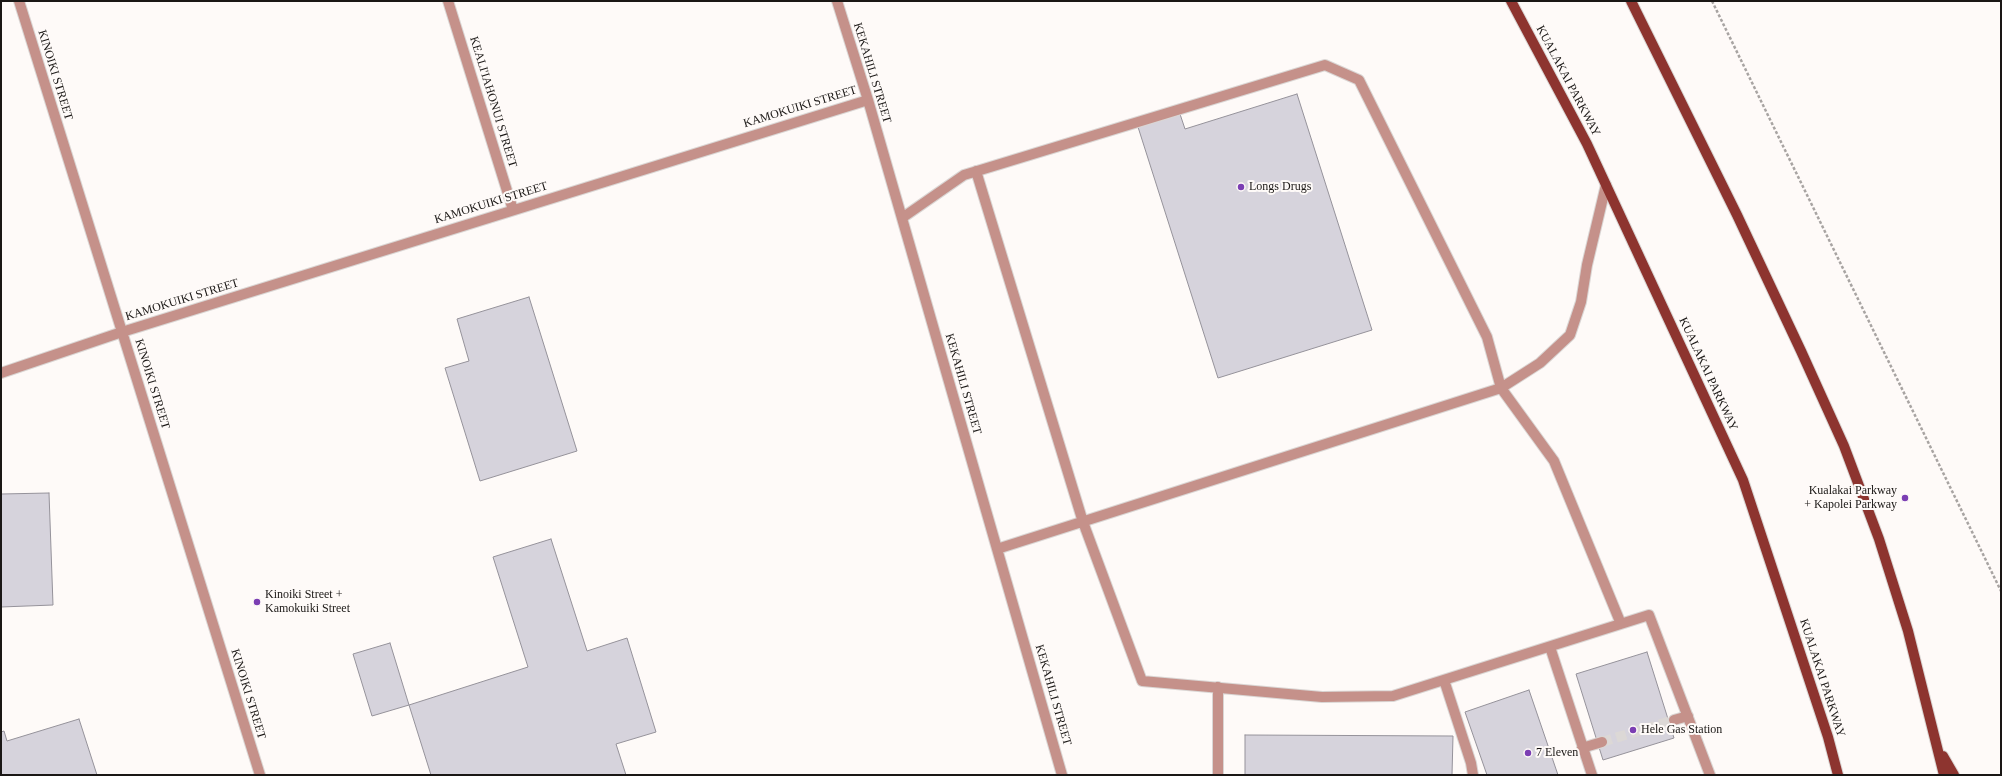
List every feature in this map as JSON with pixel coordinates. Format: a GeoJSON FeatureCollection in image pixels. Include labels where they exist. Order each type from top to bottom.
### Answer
{"type":"FeatureCollection","features":[{"type":"Feature","properties":{"kind":"main road","name":"KUALAKAI PARKWAY"},"geometry":{"type":"LineString","coordinates":[[1511,1],[1587,144],[1743,480],[1825,730],[1838,775]]}},
{"type":"Feature","properties":{"kind":"main road"},"geometry":{"type":"LineString","coordinates":[[1631,1],[1767,279],[1844,446],[1879,539],[1908,631],[1944,775]]}},
{"type":"Feature","properties":{"kind":"main road"},"geometry":{"type":"LineString","coordinates":[[1938,748],[1954,775]]}},
{"type":"Feature","properties":{"kind":"street","name":"KINOIKI STREET"},"geometry":{"type":"LineString","coordinates":[[19,1],[260,775]]}},
{"type":"Feature","properties":{"kind":"street","name":"KEALI'IAHONUI STREET"},"geometry":{"type":"LineString","coordinates":[[448,1],[513,210]]}},
{"type":"Feature","properties":{"kind":"street","name":"KEKAHILI STREET"},"geometry":{"type":"LineString","coordinates":[[837,1],[868,100],[1062,775]]}},
{"type":"Feature","properties":{"kind":"street"},"geometry":{"type":"LineString","coordinates":[[902,218],[964,175],[1324,65],[1359,80],[1487,337],[1501,388],[1554,461],[1620,624]]}},
{"type":"Feature","properties":{"kind":"street","name":"KAMOKUIKI STREET"},"geometry":{"type":"LineString","coordinates":[[1,373],[122,332],[868,100]]}},
{"type":"Feature","properties":{"kind":"street"},"geometry":{"type":"LineString","coordinates":[[976,171],[1083,522],[1142,681],[1322,697],[1393,696],[1649,615],[1710,775]]}},
{"type":"Feature","properties":{"kind":"street"},"geometry":{"type":"LineString","coordinates":[[997,549],[1501,388],[1540,363],[1570,335],[1581,302],[1587,264],[1606,185]]}},
{"type":"Feature","properties":{"kind":"street"},"geometry":{"type":"LineString","coordinates":[[1550,647],[1592,775]]}},
{"type":"Feature","properties":{"kind":"street"},"geometry":{"type":"LineString","coordinates":[[1444,680],[1472,763],[1473,775]]}},
{"type":"Feature","properties":{"kind":"street"},"geometry":{"type":"LineString","coordinates":[[1218,688],[1218,775]]}},
{"type":"Feature","properties":{"kind":"street"},"geometry":{"type":"LineString","coordinates":[[1674,720],[1688,716]]}},
{"type":"Feature","properties":{"kind":"street"},"geometry":{"type":"LineString","coordinates":[[1582,748],[1602,742]]}},
{"type":"Feature","properties":{"kind":"path"},"geometry":{"type":"LineString","coordinates":[[1712,1],[2001,591]]}},
{"type":"Feature","properties":{"kind":"building"},"geometry":{"type":"Polygon","coordinates":[[[1297,94],[1372,330],[1218,378],[1138,127],[1180,114],[1185,129],[1297,94]]]}},
{"type":"Feature","properties":{"kind":"building"},"geometry":{"type":"Polygon","coordinates":[[[529,297],[577,451],[480,481],[445,368],[469,361],[457,319],[529,297]]]}},
{"type":"Feature","properties":{"kind":"building"},"geometry":{"type":"Polygon","coordinates":[[[49,493],[53,605],[1,607],[1,494],[49,493]]]}},
{"type":"Feature","properties":{"kind":"building"},"geometry":{"type":"Polygon","coordinates":[[[551,539],[587,651],[627,638],[656,732],[616,744],[626,775],[431,775],[409,705],[528,667],[493,557],[551,539]]]}},
{"type":"Feature","properties":{"kind":"building"},"geometry":{"type":"Polygon","coordinates":[[[390,643],[409,705],[372,716],[353,654],[390,643]]]}},
{"type":"Feature","properties":{"kind":"building"},"geometry":{"type":"Polygon","coordinates":[[[1647,652],[1674,738],[1603,760],[1576,674],[1647,652]]]}},
{"type":"Feature","properties":{"kind":"building"},"geometry":{"type":"Polygon","coordinates":[[[1529,690],[1558,775],[1487,775],[1465,712],[1529,690]]]}},
{"type":"Feature","properties":{"kind":"building"},"geometry":{"type":"Polygon","coordinates":[[[79,719],[97,775],[1,775],[1,732],[4,731],[7,741],[79,719]]]}},
{"type":"Feature","properties":{"kind":"building"},"geometry":{"type":"Polygon","coordinates":[[[1245,735],[1453,736],[1452,775],[1245,775],[1245,735]]]}},
{"type":"Feature","properties":{"kind":"tunnel"},"geometry":{"type":"LineString","coordinates":[[1602,742],[1674,720]]}},
{"type":"Feature","properties":{"kind":"place","name":"Longs Drugs"},"geometry":{"type":"Point","coordinates":[1241,187]}},
{"type":"Feature","properties":{"kind":"place","name":"Kualakai Parkway + Kapolei Parkway"},"geometry":{"type":"Point","coordinates":[1905,498]}},
{"type":"Feature","properties":{"kind":"place","name":"Kinoiki Street + Kamokuiki Street"},"geometry":{"type":"Point","coordinates":[257,602]}},
{"type":"Feature","properties":{"kind":"place","name":"Hele Gas Station"},"geometry":{"type":"Point","coordinates":[1633,730]}},
{"type":"Feature","properties":{"kind":"place","name":"7 Eleven"},"geometry":{"type":"Point","coordinates":[1528,753]}}]}
